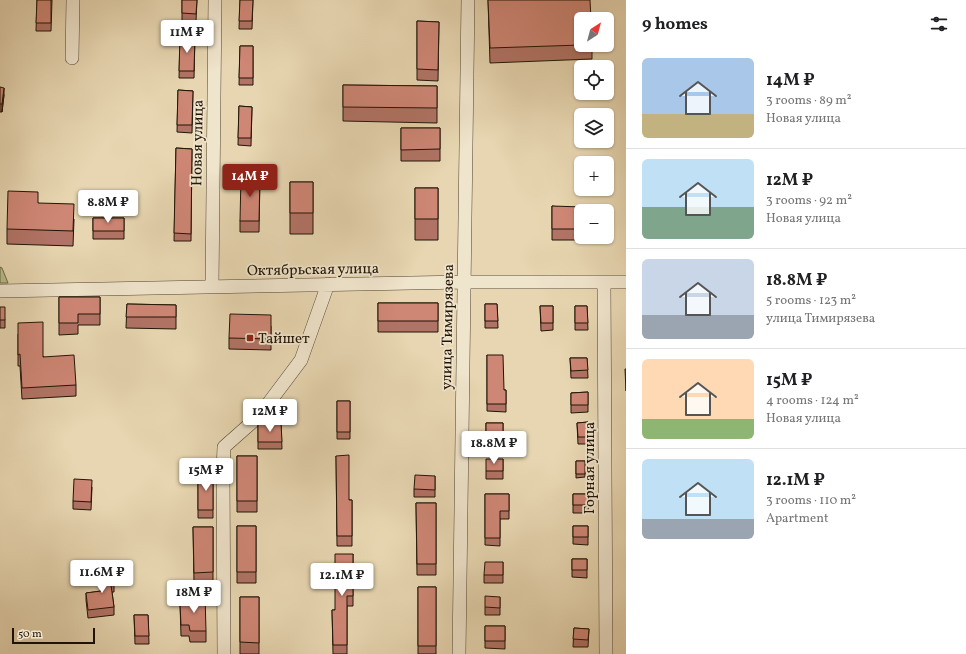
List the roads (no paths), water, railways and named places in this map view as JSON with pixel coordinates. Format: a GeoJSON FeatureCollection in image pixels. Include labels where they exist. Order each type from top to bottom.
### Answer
{"type":"FeatureCollection","features":[{"type":"Feature","properties":{"kind":"street"},"geometry":{"type":"LineString","coordinates":[[72,58],[73,0]]}},
{"type":"Feature","properties":{"kind":"street","name":"Новая улица"},"geometry":{"type":"LineString","coordinates":[[212,287],[215,0]]}},
{"type":"Feature","properties":{"kind":"street","name":"улица Тимирязева"},"geometry":{"type":"LineString","coordinates":[[459,654],[468,0]]}},
{"type":"Feature","properties":{"kind":"street","name":"Октябрьская улица"},"geometry":{"type":"LineString","coordinates":[[0,291],[464,282],[626,282]]}},
{"type":"Feature","properties":{"kind":"street","name":"Горная улица"},"geometry":{"type":"LineString","coordinates":[[604,282],[606,654]]}},
{"type":"Feature","properties":{"kind":"street"},"geometry":{"type":"LineString","coordinates":[[224,654],[224,447],[259,416],[301,360],[328,284]]}},
{"type":"Feature","properties":{"kind":"place","name":"Тайшет"},"geometry":{"type":"Point","coordinates":[250,338]}}]}
